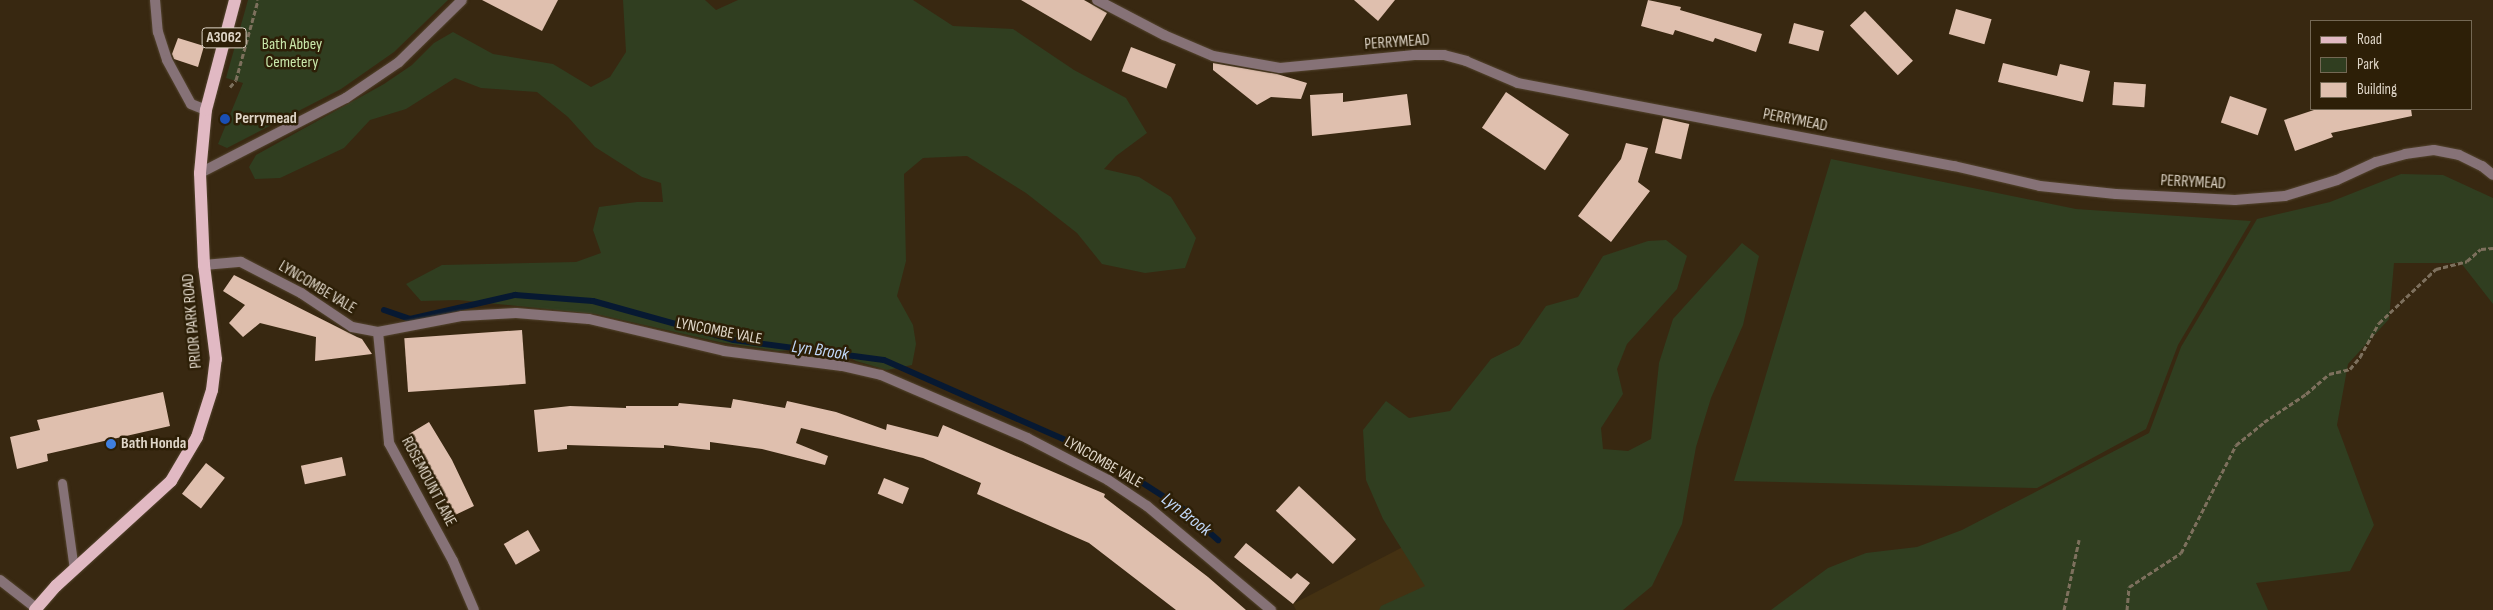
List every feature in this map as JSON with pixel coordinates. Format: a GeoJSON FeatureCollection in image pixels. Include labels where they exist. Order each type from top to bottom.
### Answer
{"type":"FeatureCollection","features":[{"type":"Feature","properties":{"kind":"main road","name":"A3062"},"geometry":{"type":"LineString","coordinates":[[200,173],[206,110],[235,0]]}},
{"type":"Feature","properties":{"kind":"main road","name":"PRIOR PARK ROAD"},"geometry":{"type":"LineString","coordinates":[[36,609],[74,569],[171,481],[197,437],[212,390],[216,359],[204,265],[200,173]]}},
{"type":"Feature","properties":{"kind":"street"},"geometry":{"type":"LineString","coordinates":[[155,0],[158,32],[166,60],[191,104],[206,110]]}},
{"type":"Feature","properties":{"kind":"street"},"geometry":{"type":"LineString","coordinates":[[200,173],[346,98],[399,62],[462,0]]}},
{"type":"Feature","properties":{"kind":"street","name":"PERRYMEAD"},"geometry":{"type":"LineString","coordinates":[[1097,0],[1164,35],[1213,56],[1280,68],[1414,55],[1444,55],[1466,61],[1518,83],[1954,166],[2040,186],[2116,194],[2235,200],[2286,196],[2336,180],[2376,162],[2405,154],[2434,150],[2459,154],[2482,166],[2493,175]]}},
{"type":"Feature","properties":{"kind":"street","name":"LYNCOMBE VALE"},"geometry":{"type":"LineString","coordinates":[[204,265],[241,262],[301,293],[352,328],[378,332],[462,316],[516,313],[590,318],[724,350],[842,366],[881,375],[1027,438],[1108,480],[1147,506],[1271,610]]}},
{"type":"Feature","properties":{"kind":"street","name":"ROSEMOUNT LANE"},"geometry":{"type":"LineString","coordinates":[[378,332],[389,443],[453,561],[474,610]]}},
{"type":"Feature","properties":{"kind":"street","name":"PRIOR PARK ROAD"},"geometry":{"type":"LineString","coordinates":[[0,580],[36,609]]}},
{"type":"Feature","properties":{"kind":"lane"},"geometry":{"type":"LineString","coordinates":[[62,483],[74,569]]}},
{"type":"Feature","properties":{"kind":"path"},"geometry":{"type":"LineString","coordinates":[[2127,610],[2129,587],[2181,553],[2236,445],[2329,374],[2350,368],[2360,357],[2379,323],[2436,269],[2468,261],[2481,249],[2493,248]]}},
{"type":"Feature","properties":{"kind":"path"},"geometry":{"type":"LineString","coordinates":[[2064,610],[2078,540]]}},
{"type":"Feature","properties":{"kind":"shaded area"},"geometry":{"type":"Polygon","coordinates":[[[1424,536],[1471,610],[1296,610],[1293,604],[1424,536]]]}},
{"type":"Feature","properties":{"kind":"green space","name":"Bath Abbey Cemetery"},"geometry":{"type":"Polygon","coordinates":[[[248,0],[448,0],[394,52],[341,89],[227,148],[218,144],[243,83],[226,78],[248,0]]]}},
{"type":"Feature","properties":{"kind":"green space"},"geometry":{"type":"Polygon","coordinates":[[[623,0],[705,0],[716,10],[738,0],[913,0],[953,26],[1013,29],[1074,70],[1126,98],[1147,133],[1116,156],[1104,169],[1139,177],[1171,197],[1196,238],[1185,268],[1145,273],[1102,264],[1077,233],[1026,193],[967,156],[923,158],[904,174],[906,261],[897,296],[913,325],[916,344],[912,365],[887,370],[856,361],[830,347],[778,351],[719,342],[596,314],[458,300],[421,301],[406,284],[442,265],[576,262],[601,253],[593,230],[599,207],[637,202],[663,202],[661,183],[642,177],[595,147],[568,117],[537,92],[481,88],[455,78],[406,109],[370,120],[344,148],[280,178],[255,179],[249,167],[256,155],[384,84],[412,65],[434,43],[453,32],[493,54],[553,64],[591,87],[610,77],[626,52],[623,0]]]}},
{"type":"Feature","properties":{"kind":"green space"},"geometry":{"type":"Polygon","coordinates":[[[1831,159],[2076,209],[2251,221],[2178,345],[2146,429],[2037,488],[1734,481],[1831,159]]]}},
{"type":"Feature","properties":{"kind":"green space"},"geometry":{"type":"Polygon","coordinates":[[[2401,174],[2443,175],[2493,198],[2493,304],[2461,263],[2394,263],[2389,319],[2348,364],[2337,425],[2374,525],[2350,571],[2256,583],[2268,610],[1771,610],[1828,568],[1866,553],[1917,547],[1962,530],[2149,433],[2181,347],[2257,219],[2330,202],[2401,174]]]}},
{"type":"Feature","properties":{"kind":"green space"},"geometry":{"type":"Polygon","coordinates":[[[1666,240],[1687,256],[1677,289],[1627,344],[1617,369],[1623,394],[1601,428],[1603,449],[1628,451],[1651,439],[1659,363],[1673,319],[1742,243],[1759,256],[1743,325],[1711,398],[1696,447],[1682,524],[1652,586],[1623,610],[1379,610],[1381,606],[1425,586],[1383,519],[1366,480],[1363,430],[1386,401],[1409,418],[1450,411],[1491,359],[1519,345],[1546,306],[1578,297],[1603,256],[1648,241],[1666,240]]]}},
{"type":"Feature","properties":{"kind":"building"},"geometry":{"type":"Polygon","coordinates":[[[482,0],[558,0],[542,31],[482,0]]]}},
{"type":"Feature","properties":{"kind":"building"},"geometry":{"type":"Polygon","coordinates":[[[1021,0],[1084,0],[1107,13],[1091,41],[1021,0]]]}},
{"type":"Feature","properties":{"kind":"building"},"geometry":{"type":"Polygon","coordinates":[[[1354,0],[1395,0],[1378,21],[1354,0]]]}},
{"type":"Feature","properties":{"kind":"building"},"geometry":{"type":"Polygon","coordinates":[[[1648,0],[1681,7],[1680,10],[1762,34],[1756,52],[1715,38],[1713,42],[1675,30],[1673,35],[1641,26],[1648,0]]]}},
{"type":"Feature","properties":{"kind":"building"},"geometry":{"type":"Polygon","coordinates":[[[1956,9],[1992,19],[1984,44],[1949,34],[1956,9]]]}},
{"type":"Feature","properties":{"kind":"building"},"geometry":{"type":"Polygon","coordinates":[[[1865,11],[1913,61],[1898,75],[1850,26],[1865,11]]]}},
{"type":"Feature","properties":{"kind":"building"},"geometry":{"type":"Polygon","coordinates":[[[1794,23],[1824,31],[1819,51],[1789,43],[1794,23]]]}},
{"type":"Feature","properties":{"kind":"building"},"geometry":{"type":"Polygon","coordinates":[[[178,38],[204,46],[198,67],[174,59],[172,54],[178,38]]]}},
{"type":"Feature","properties":{"kind":"building"},"geometry":{"type":"Polygon","coordinates":[[[1131,47],[1176,64],[1166,88],[1122,71],[1131,47]]]}},
{"type":"Feature","properties":{"kind":"building"},"geometry":{"type":"Polygon","coordinates":[[[1213,63],[1277,74],[1307,83],[1301,99],[1271,97],[1257,105],[1213,70],[1213,63]]]}},
{"type":"Feature","properties":{"kind":"building"},"geometry":{"type":"Polygon","coordinates":[[[2003,63],[2057,76],[2060,64],[2090,71],[2083,102],[1998,82],[2003,63]]]}},
{"type":"Feature","properties":{"kind":"building"},"geometry":{"type":"Polygon","coordinates":[[[2114,82],[2146,84],[2144,107],[2112,105],[2114,82]]]}},
{"type":"Feature","properties":{"kind":"building"},"geometry":{"type":"Polygon","coordinates":[[[1506,92],[1569,134],[1545,170],[1482,128],[1506,92]]]}},
{"type":"Feature","properties":{"kind":"building"},"geometry":{"type":"Polygon","coordinates":[[[1343,93],[1343,102],[1407,94],[1411,125],[1312,136],[1310,95],[1343,93]]]}},
{"type":"Feature","properties":{"kind":"building"},"geometry":{"type":"Polygon","coordinates":[[[2230,96],[2267,109],[2258,135],[2221,122],[2230,96]]]}},
{"type":"Feature","properties":{"kind":"building"},"geometry":{"type":"Polygon","coordinates":[[[2314,110],[2411,110],[2412,116],[2331,133],[2333,137],[2295,151],[2284,120],[2314,110]]]}},
{"type":"Feature","properties":{"kind":"building"},"geometry":{"type":"Polygon","coordinates":[[[1663,118],[1689,124],[1681,159],[1655,153],[1663,118]]]}},
{"type":"Feature","properties":{"kind":"building"},"geometry":{"type":"Polygon","coordinates":[[[1626,143],[1648,148],[1638,182],[1650,191],[1611,242],[1578,216],[1621,159],[1626,143]]]}},
{"type":"Feature","properties":{"kind":"building"},"geometry":{"type":"Polygon","coordinates":[[[234,275],[362,339],[372,354],[315,361],[316,337],[260,323],[243,337],[229,323],[245,305],[223,291],[234,275]]]}},
{"type":"Feature","properties":{"kind":"building"},"geometry":{"type":"Polygon","coordinates":[[[522,330],[526,384],[408,392],[404,338],[522,330]]]}},
{"type":"Feature","properties":{"kind":"building"},"geometry":{"type":"Polygon","coordinates":[[[163,392],[170,426],[47,454],[48,461],[17,469],[10,437],[40,430],[37,420],[163,392]]]}},
{"type":"Feature","properties":{"kind":"building"},"geometry":{"type":"Polygon","coordinates":[[[733,399],[785,408],[787,401],[836,412],[886,430],[887,424],[938,437],[943,425],[1105,494],[1104,497],[1208,577],[1246,610],[1176,610],[1089,543],[977,494],[981,483],[923,458],[801,428],[796,443],[828,456],[825,465],[762,449],[710,442],[710,450],[664,445],[664,448],[567,445],[567,449],[538,452],[534,410],[570,406],[626,408],[626,406],[678,406],[679,403],[731,408],[733,399]]]}},
{"type":"Feature","properties":{"kind":"building"},"geometry":{"type":"Polygon","coordinates":[[[429,422],[452,460],[474,506],[453,516],[431,470],[409,434],[429,422]]]}},
{"type":"Feature","properties":{"kind":"building"},"geometry":{"type":"Polygon","coordinates":[[[342,457],[346,476],[305,484],[301,466],[342,457]]]}},
{"type":"Feature","properties":{"kind":"building"},"geometry":{"type":"Polygon","coordinates":[[[206,463],[225,478],[201,509],[182,494],[206,463]]]}},
{"type":"Feature","properties":{"kind":"building"},"geometry":{"type":"Polygon","coordinates":[[[884,478],[909,488],[903,504],[878,494],[884,478]]]}},
{"type":"Feature","properties":{"kind":"building"},"geometry":{"type":"Polygon","coordinates":[[[1299,486],[1356,539],[1333,564],[1276,511],[1299,486]]]}},
{"type":"Feature","properties":{"kind":"building"},"geometry":{"type":"Polygon","coordinates":[[[528,530],[540,551],[516,565],[504,544],[528,530]]]}},
{"type":"Feature","properties":{"kind":"building"},"geometry":{"type":"Polygon","coordinates":[[[1246,543],[1291,579],[1297,573],[1310,583],[1293,604],[1234,557],[1246,543]]]}},
{"type":"Feature","properties":{"kind":"waterway","name":"Lyn Brook"},"geometry":{"type":"LineString","coordinates":[[384,310],[410,319],[515,295],[593,301],[734,340],[884,360],[1099,455],[1183,509],[1218,540]]}},
{"type":"Feature","properties":{"kind":"place","name":"Perrymead"},"geometry":{"type":"Point","coordinates":[225,119]}},
{"type":"Feature","properties":{"kind":"place","name":"Bath Honda"},"geometry":{"type":"Point","coordinates":[111,444]}}]}
